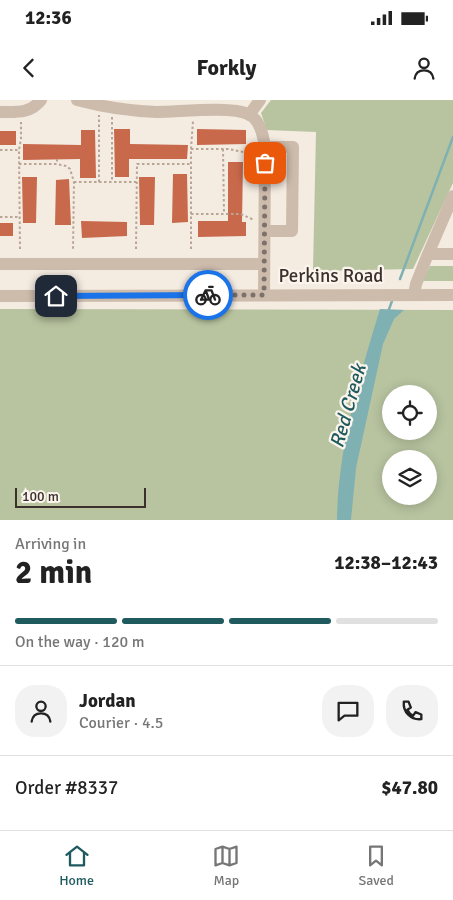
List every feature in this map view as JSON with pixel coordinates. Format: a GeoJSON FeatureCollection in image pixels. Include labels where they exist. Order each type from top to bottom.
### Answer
{"type":"FeatureCollection","features":[{"type":"Feature","properties":{"kind":"street"},"geometry":{"type":"LineString","coordinates":[[0,112],[26,111],[32,109],[41,100]]}},
{"type":"Feature","properties":{"kind":"street"},"geometry":{"type":"LineString","coordinates":[[78,100],[107,105],[156,106],[193,112],[230,110],[249,114],[257,121],[263,134],[265,147],[264,295]]}},
{"type":"Feature","properties":{"kind":"street"},"geometry":{"type":"LineString","coordinates":[[249,114],[260,100]]}},
{"type":"Feature","properties":{"kind":"street"},"geometry":{"type":"LineString","coordinates":[[265,147],[293,147],[292,231],[265,229]]}},
{"type":"Feature","properties":{"kind":"street"},"geometry":{"type":"LineString","coordinates":[[414,295],[419,273],[453,196]]}},
{"type":"Feature","properties":{"kind":"street"},"geometry":{"type":"LineString","coordinates":[[428,254],[453,254]]}},
{"type":"Feature","properties":{"kind":"street"},"geometry":{"type":"LineString","coordinates":[[0,264],[264,264]]}},
{"type":"Feature","properties":{"kind":"street","name":"Perkins Road"},"geometry":{"type":"LineString","coordinates":[[0,296],[453,295]]}},
{"type":"Feature","properties":{"kind":"path"},"geometry":{"type":"LineString","coordinates":[[99,182],[107,105]]}},
{"type":"Feature","properties":{"kind":"path"},"geometry":{"type":"LineString","coordinates":[[107,105],[112,182]]}},
{"type":"Feature","properties":{"kind":"path"},"geometry":{"type":"LineString","coordinates":[[191,249],[193,112]]}},
{"type":"Feature","properties":{"kind":"path"},"geometry":{"type":"LineString","coordinates":[[20,249],[19,150],[22,139],[21,120]]}},
{"type":"Feature","properties":{"kind":"path"},"geometry":{"type":"LineString","coordinates":[[3,145],[2,150],[19,150]]}},
{"type":"Feature","properties":{"kind":"path"},"geometry":{"type":"LineString","coordinates":[[191,149],[223,149],[252,154]]}},
{"type":"Feature","properties":{"kind":"path"},"geometry":{"type":"LineString","coordinates":[[223,149],[224,214]]}},
{"type":"Feature","properties":{"kind":"path"},"geometry":{"type":"LineString","coordinates":[[57,159],[57,164]]}},
{"type":"Feature","properties":{"kind":"path"},"geometry":{"type":"LineString","coordinates":[[175,159],[175,164]]}},
{"type":"Feature","properties":{"kind":"path"},"geometry":{"type":"LineString","coordinates":[[19,164],[57,164],[70,169],[74,182],[73,249]]}},
{"type":"Feature","properties":{"kind":"path"},"geometry":{"type":"LineString","coordinates":[[136,249],[137,164],[191,164]]}},
{"type":"Feature","properties":{"kind":"path"},"geometry":{"type":"LineString","coordinates":[[223,174],[228,174]]}},
{"type":"Feature","properties":{"kind":"path"},"geometry":{"type":"LineString","coordinates":[[74,182],[137,182]]}},
{"type":"Feature","properties":{"kind":"path"},"geometry":{"type":"LineString","coordinates":[[223,197],[228,197]]}},
{"type":"Feature","properties":{"kind":"path"},"geometry":{"type":"LineString","coordinates":[[191,214],[245,215],[265,229]]}},
{"type":"Feature","properties":{"kind":"path"},"geometry":{"type":"LineString","coordinates":[[0,217],[19,217]]}},
{"type":"Feature","properties":{"kind":"green space"},"geometry":{"type":"Polygon","coordinates":[[[271,100],[453,100],[453,183],[413,269],[313,271],[316,132],[267,130],[261,113],[271,100]]]}},
{"type":"Feature","properties":{"kind":"green space"},"geometry":{"type":"Polygon","coordinates":[[[430,266],[453,266],[453,281],[422,281],[430,266]]]}},
{"type":"Feature","properties":{"kind":"green space"},"geometry":{"type":"Polygon","coordinates":[[[0,309],[453,310],[453,520],[0,520],[0,309]]]}},
{"type":"Feature","properties":{"kind":"water"},"geometry":{"type":"Polygon","coordinates":[[[380,309],[404,310],[394,319],[383,344],[356,468],[351,520],[337,520],[341,466],[351,413],[380,309]]]}},
{"type":"Feature","properties":{"kind":"building"},"geometry":{"type":"Polygon","coordinates":[[[114,129],[130,129],[130,144],[188,145],[187,159],[129,159],[129,177],[115,177],[114,129]]]}},
{"type":"Feature","properties":{"kind":"building"},"geometry":{"type":"Polygon","coordinates":[[[197,129],[246,130],[246,144],[197,145],[197,129]]]}},
{"type":"Feature","properties":{"kind":"building"},"geometry":{"type":"Polygon","coordinates":[[[81,130],[95,130],[96,178],[80,178],[80,159],[23,160],[23,144],[81,145],[81,130]]]}},
{"type":"Feature","properties":{"kind":"building"},"geometry":{"type":"Polygon","coordinates":[[[0,131],[16,131],[16,145],[0,145],[0,131]]]}},
{"type":"Feature","properties":{"kind":"building"},"geometry":{"type":"Polygon","coordinates":[[[228,162],[243,162],[242,222],[246,222],[246,236],[198,237],[198,221],[228,221],[228,162]]]}},
{"type":"Feature","properties":{"kind":"building"},"geometry":{"type":"Polygon","coordinates":[[[173,174],[187,174],[188,222],[172,223],[173,174]]]}},
{"type":"Feature","properties":{"kind":"building"},"geometry":{"type":"Polygon","coordinates":[[[22,177],[37,177],[36,223],[23,223],[22,177]]]}},
{"type":"Feature","properties":{"kind":"building"},"geometry":{"type":"Polygon","coordinates":[[[139,177],[155,177],[154,225],[140,225],[139,177]]]}},
{"type":"Feature","properties":{"kind":"building"},"geometry":{"type":"Polygon","coordinates":[[[69,179],[71,225],[55,225],[56,180],[69,179]]]}},
{"type":"Feature","properties":{"kind":"building"},"geometry":{"type":"Polygon","coordinates":[[[81,221],[127,222],[127,236],[82,238],[81,221]]]}},
{"type":"Feature","properties":{"kind":"building"},"geometry":{"type":"Polygon","coordinates":[[[0,223],[13,223],[13,236],[0,236],[0,223]]]}},
{"type":"Feature","properties":{"kind":"waterway","name":"Red Creek"},"geometry":{"type":"LineString","coordinates":[[400,279],[453,137]]}},
{"type":"Feature","properties":{"kind":"waterway","name":"Red Creek"},"geometry":{"type":"LineString","coordinates":[[388,312],[392,301]]}},
{"type":"Feature","properties":{"kind":"way so far"},"geometry":{"type":"LineString","coordinates":[[208,295],[264,295],[265,163]]}},
{"type":"Feature","properties":{"kind":"route"},"geometry":{"type":"LineString","coordinates":[[56,296],[208,295]]}}]}
